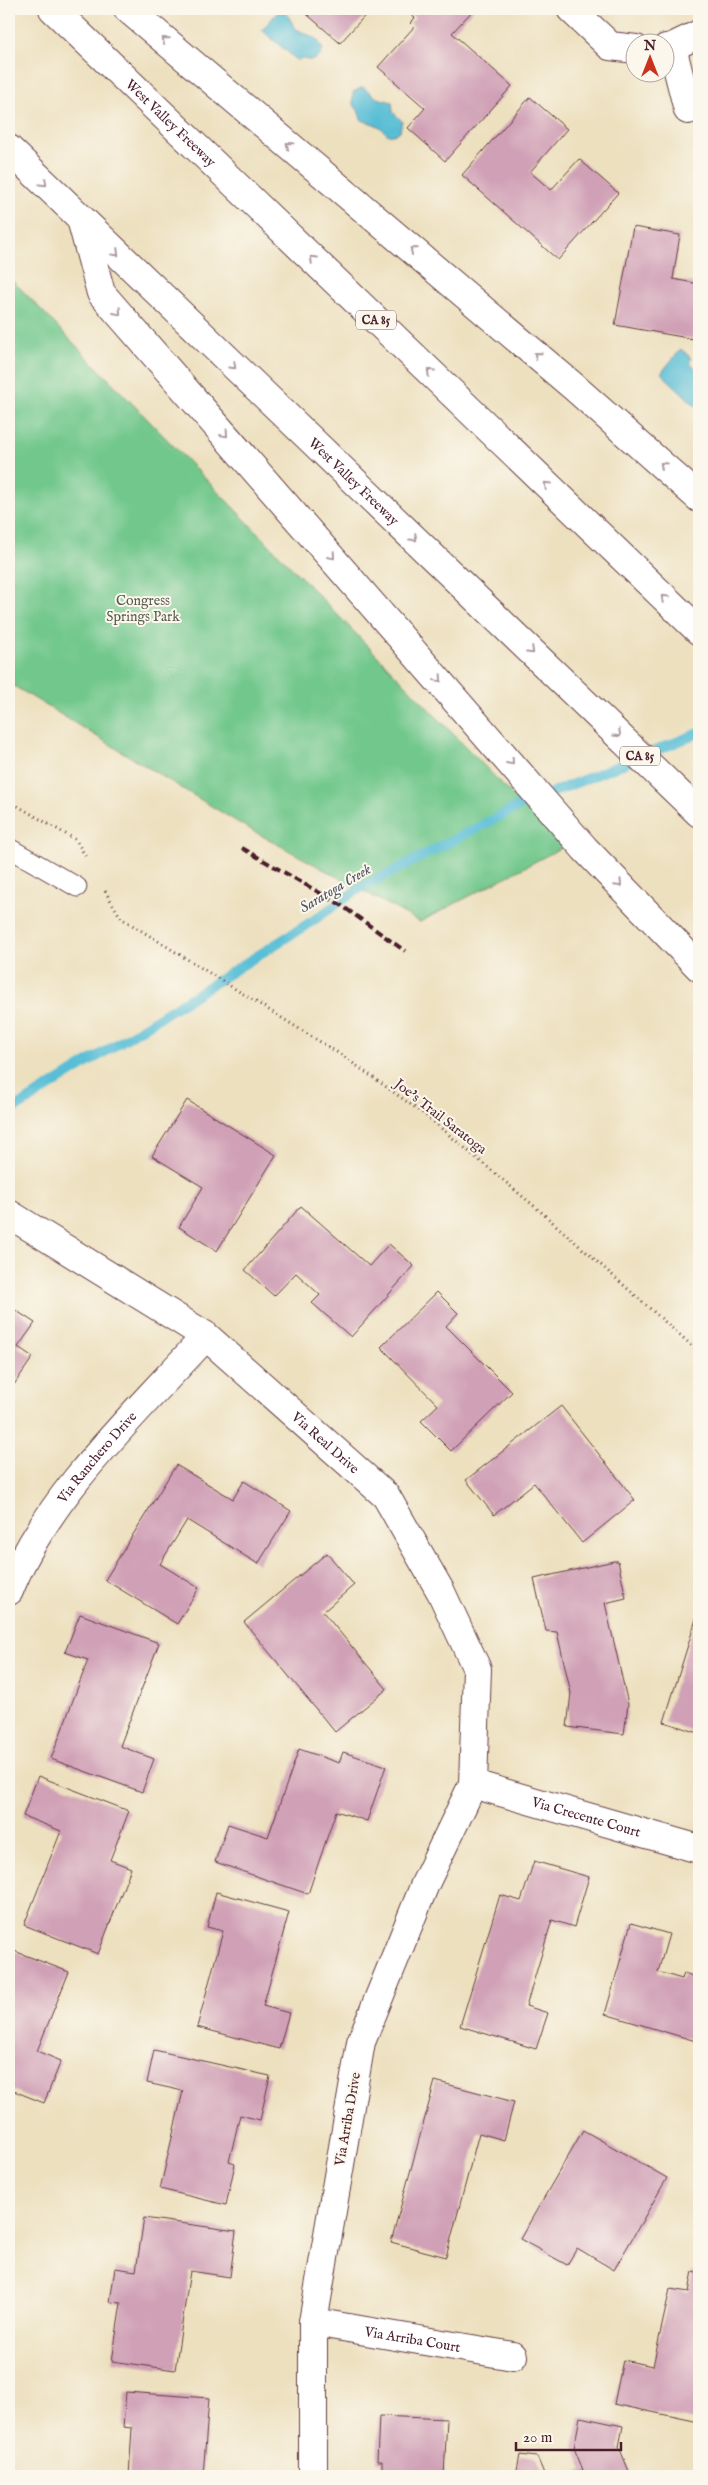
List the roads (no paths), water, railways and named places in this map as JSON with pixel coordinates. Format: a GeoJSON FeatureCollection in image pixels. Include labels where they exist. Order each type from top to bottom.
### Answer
{"type":"FeatureCollection","features":[{"type":"Feature","properties":{"kind":"main road","name":"West Valley Freeway"},"geometry":{"type":"LineString","coordinates":[[53,9],[699,631]]}},
{"type":"Feature","properties":{"kind":"main road"},"geometry":{"type":"LineString","coordinates":[[128,9],[574,387],[699,498]]}},
{"type":"Feature","properties":{"kind":"main road"},"geometry":{"type":"LineString","coordinates":[[571,9],[610,46],[626,48]]}},
{"type":"Feature","properties":{"kind":"main road"},"geometry":{"type":"LineString","coordinates":[[676,44],[699,34]]}},
{"type":"Feature","properties":{"kind":"main road"},"geometry":{"type":"LineString","coordinates":[[676,70],[688,110]]}},
{"type":"Feature","properties":{"kind":"main road","name":"West Valley Freeway"},"geometry":{"type":"LineString","coordinates":[[9,149],[699,813]]}},
{"type":"Feature","properties":{"kind":"main road"},"geometry":{"type":"LineString","coordinates":[[81,220],[101,293],[480,725],[586,849],[699,967]]}},
{"type":"Feature","properties":{"kind":"main road","name":"Via Real Drive"},"geometry":{"type":"LineString","coordinates":[[9,1214],[206,1336],[386,1496],[441,1592],[477,1668],[473,1784]]}},
{"type":"Feature","properties":{"kind":"main road","name":"Via Ranchero Drive"},"geometry":{"type":"LineString","coordinates":[[9,1591],[16,1572],[68,1489],[206,1336]]}},
{"type":"Feature","properties":{"kind":"main road","name":"Via Crecente Court"},"geometry":{"type":"LineString","coordinates":[[473,1784],[699,1849]]}},
{"type":"Feature","properties":{"kind":"main road","name":"Via Arriba Drive"},"geometry":{"type":"LineString","coordinates":[[313,2476],[313,2322],[361,2042],[425,1884],[473,1784]]}},
{"type":"Feature","properties":{"kind":"main road","name":"Via Arriba Court"},"geometry":{"type":"LineString","coordinates":[[313,2322],[513,2356]]}},
{"type":"Feature","properties":{"kind":"lane"},"geometry":{"type":"LineString","coordinates":[[9,848],[77,887]]}},
{"type":"Feature","properties":{"kind":"water"},"geometry":{"type":"Polygon","coordinates":[[[278,12],[286,13],[296,29],[317,39],[323,50],[317,58],[308,60],[301,58],[298,61],[262,30],[278,12]]]}},
{"type":"Feature","properties":{"kind":"water"},"geometry":{"type":"Polygon","coordinates":[[[363,87],[377,98],[392,102],[393,112],[402,121],[400,131],[389,135],[380,127],[361,119],[358,110],[353,104],[353,92],[363,87]]]}},
{"type":"Feature","properties":{"kind":"water"},"geometry":{"type":"Polygon","coordinates":[[[681,349],[692,359],[689,362],[699,372],[699,409],[661,373],[681,349]]]}},
{"type":"Feature","properties":{"kind":"waterway","name":"Saratoga Creek"},"geometry":{"type":"LineString","coordinates":[[9,1112],[311,922],[357,890],[519,806],[699,733]]}},
{"type":"Feature","properties":{"kind":"railway"},"geometry":{"type":"LineString","coordinates":[[242,848],[341,905],[405,951]]}},
{"type":"Feature","properties":{"kind":"park label","name":"Congress Springs Park"},"geometry":{"type":"Point","coordinates":[143,608]}}]}
